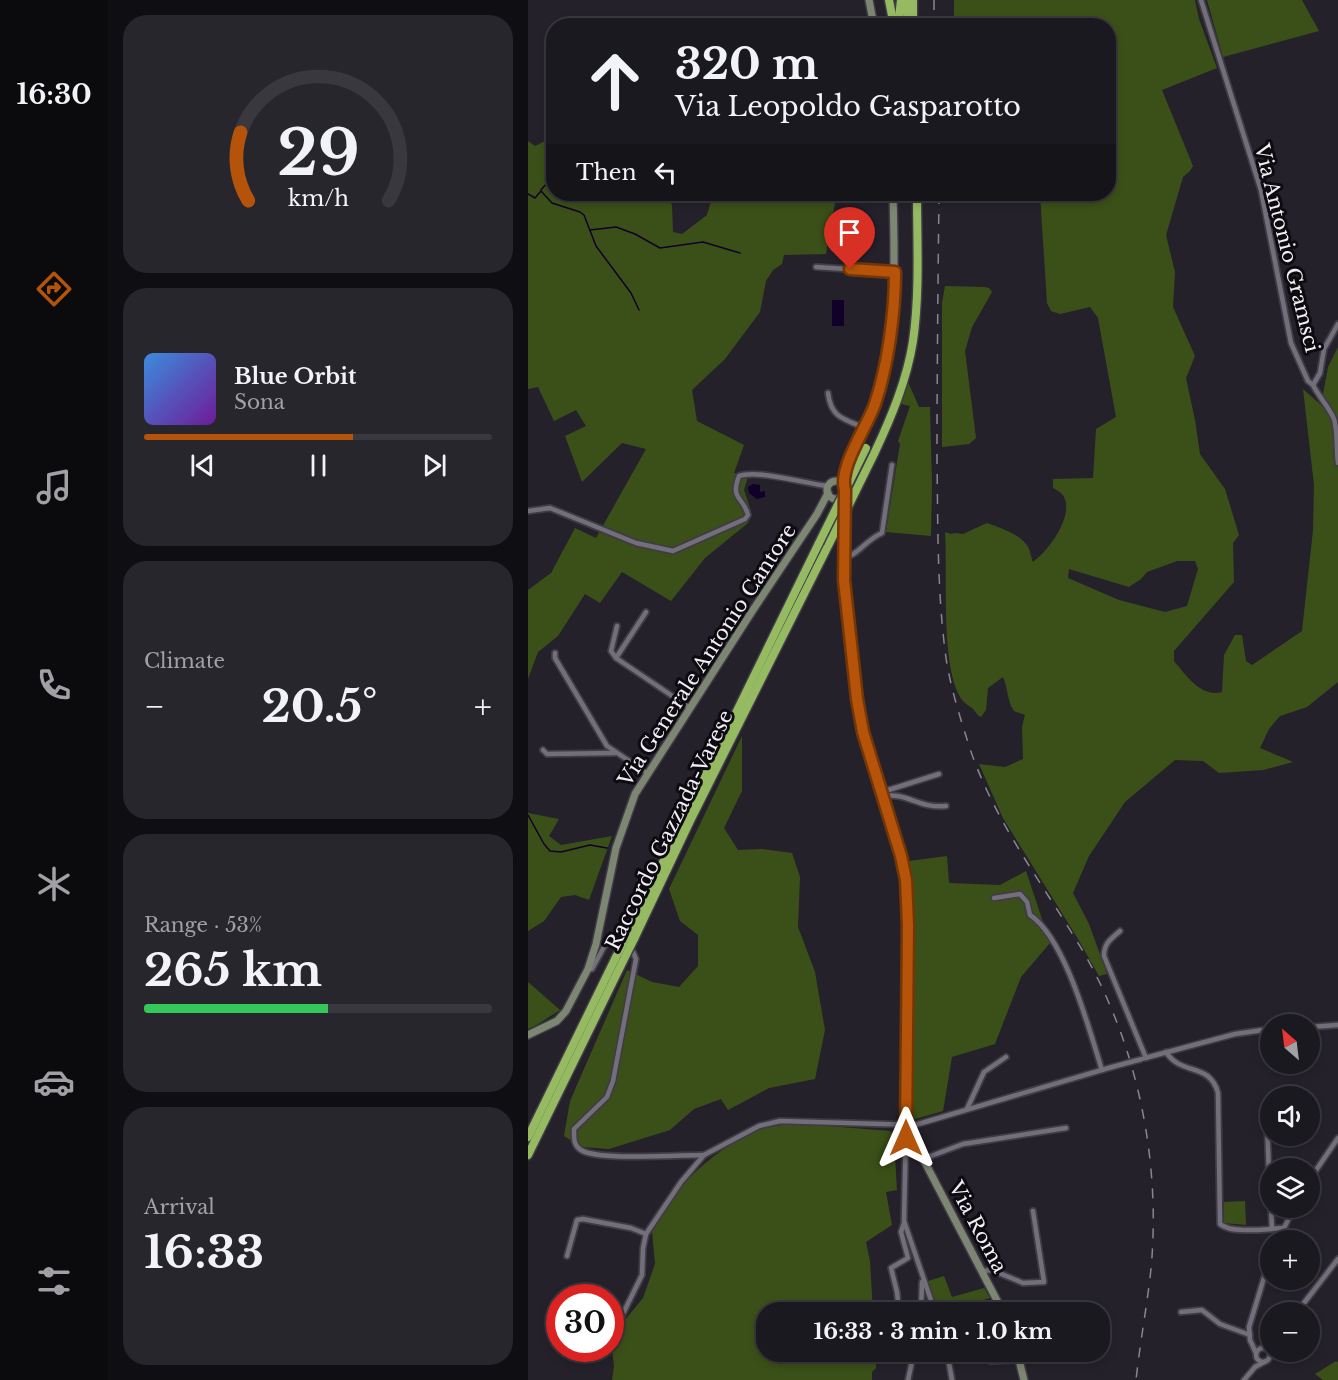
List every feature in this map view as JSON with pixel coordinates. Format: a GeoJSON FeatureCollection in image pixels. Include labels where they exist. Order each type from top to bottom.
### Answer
{"type":"FeatureCollection","features":[{"type":"Feature","properties":{"kind":"highway"},"geometry":{"type":"LineString","coordinates":[[889,0],[894,18]]}},
{"type":"Feature","properties":{"kind":"highway"},"geometry":{"type":"LineString","coordinates":[[898,18],[901,0]]}},
{"type":"Feature","properties":{"kind":"highway"},"geometry":{"type":"LineString","coordinates":[[906,0],[907,18]]}},
{"type":"Feature","properties":{"kind":"highway"},"geometry":{"type":"LineString","coordinates":[[913,0],[913,18]]}},
{"type":"Feature","properties":{"kind":"highway","name":"Raccordo Gazzada-Varese"},"geometry":{"type":"LineString","coordinates":[[528,1155],[630,937],[690,821],[813,566],[843,520],[895,405],[912,342],[917,304],[916,201]]}},
{"type":"Feature","properties":{"kind":"highway","name":"Raccordo Gazzada-Varese"},"geometry":{"type":"LineString","coordinates":[[813,566],[819,543],[866,448]]}},
{"type":"Feature","properties":{"kind":"highway","name":"Raccordo Gazzada-Varese"},"geometry":{"type":"LineString","coordinates":[[819,543],[843,520]]}},
{"type":"Feature","properties":{"kind":"highway","name":"Raccordo Gazzada-Varese"},"geometry":{"type":"LineString","coordinates":[[528,1137],[620,958]]}},
{"type":"Feature","properties":{"kind":"main road"},"geometry":{"type":"LineString","coordinates":[[869,0],[872,18]]}},
{"type":"Feature","properties":{"kind":"main road"},"geometry":{"type":"LineString","coordinates":[[893,201],[895,290],[890,342],[875,404],[840,483],[839,497],[843,520],[847,620],[857,699],[863,732],[901,856],[906,880],[908,925],[906,1126]]}},
{"type":"Feature","properties":{"kind":"main road"},"geometry":{"type":"LineString","coordinates":[[839,497],[828,490],[840,483]]}},
{"type":"Feature","properties":{"kind":"main road","name":"Via Generale Antonio Cantore"},"geometry":{"type":"LineString","coordinates":[[528,1035],[556,1021],[566,1011],[588,969],[596,944],[616,848],[635,794],[818,514],[828,490]]}},
{"type":"Feature","properties":{"kind":"main road","name":"Via Generale Antonio Cantore"},"geometry":{"type":"LineString","coordinates":[[818,514],[839,497]]}},
{"type":"Feature","properties":{"kind":"main road","name":"Via Roma"},"geometry":{"type":"LineString","coordinates":[[906,1126],[998,1302]]}},
{"type":"Feature","properties":{"kind":"main road"},"geometry":{"type":"LineString","coordinates":[[1020,1362],[1024,1380]]}},
{"type":"Feature","properties":{"kind":"street","name":"Via Antonio Gramsci"},"geometry":{"type":"LineString","coordinates":[[1201,0],[1261,190],[1291,343],[1308,381],[1313,385],[1334,419],[1338,432],[1336,448],[1338,463]]}},
{"type":"Feature","properties":{"kind":"street"},"geometry":{"type":"LineString","coordinates":[[816,267],[895,272]]}},
{"type":"Feature","properties":{"kind":"street"},"geometry":{"type":"LineString","coordinates":[[1313,385],[1320,373],[1324,349],[1338,324]]}},
{"type":"Feature","properties":{"kind":"street"},"geometry":{"type":"LineString","coordinates":[[828,393],[834,413],[865,428]]}},
{"type":"Feature","properties":{"kind":"street"},"geometry":{"type":"LineString","coordinates":[[844,558],[850,557],[866,541],[882,533],[892,465]]}},
{"type":"Feature","properties":{"kind":"street"},"geometry":{"type":"LineString","coordinates":[[528,512],[550,508],[636,543],[673,551],[745,519],[748,515],[747,511],[735,494],[739,476],[743,474],[828,490]]}},
{"type":"Feature","properties":{"kind":"street"},"geometry":{"type":"LineString","coordinates":[[616,658],[646,612]]}},
{"type":"Feature","properties":{"kind":"street"},"geometry":{"type":"LineString","coordinates":[[617,626],[611,651],[616,658],[690,708]]}},
{"type":"Feature","properties":{"kind":"street"},"geometry":{"type":"LineString","coordinates":[[555,653],[555,658],[607,746],[647,773]]}},
{"type":"Feature","properties":{"kind":"street"},"geometry":{"type":"LineString","coordinates":[[543,750],[547,754],[615,753]]}},
{"type":"Feature","properties":{"kind":"street"},"geometry":{"type":"LineString","coordinates":[[882,794],[939,774]]}},
{"type":"Feature","properties":{"kind":"street"},"geometry":{"type":"LineString","coordinates":[[882,794],[895,794],[924,806],[946,806]]}},
{"type":"Feature","properties":{"kind":"street"},"geometry":{"type":"LineString","coordinates":[[994,897],[1020,894],[1027,902],[1030,915],[1040,921],[1046,929],[1060,953],[1102,1070]]}},
{"type":"Feature","properties":{"kind":"street"},"geometry":{"type":"LineString","coordinates":[[1120,931],[1107,943],[1104,956],[1144,1058]]}},
{"type":"Feature","properties":{"kind":"street"},"geometry":{"type":"LineString","coordinates":[[588,969],[592,969],[604,945],[611,942],[633,952],[636,959],[613,1081],[607,1097],[574,1129],[575,1143],[580,1150],[591,1154],[611,1156],[704,1155]]}},
{"type":"Feature","properties":{"kind":"street"},"geometry":{"type":"LineString","coordinates":[[1320,1026],[1338,1025]]}},
{"type":"Feature","properties":{"kind":"street"},"geometry":{"type":"LineString","coordinates":[[624,1312],[642,1275],[646,1234],[681,1182],[704,1155],[759,1126],[780,1121],[915,1125],[1144,1058],[1234,1034],[1260,1030]]}},
{"type":"Feature","properties":{"kind":"street"},"geometry":{"type":"LineString","coordinates":[[1167,1052],[1172,1061],[1206,1074],[1215,1084],[1218,1093],[1220,1224],[1225,1228],[1272,1229],[1283,1228],[1288,1218]]}},
{"type":"Feature","properties":{"kind":"street"},"geometry":{"type":"LineString","coordinates":[[967,1109],[984,1072],[1006,1057]]}},
{"type":"Feature","properties":{"kind":"street"},"geometry":{"type":"LineString","coordinates":[[898,1302],[891,1268],[908,1258],[901,1232],[904,1221],[906,1126]]}},
{"type":"Feature","properties":{"kind":"street"},"geometry":{"type":"LineString","coordinates":[[922,1159],[963,1144],[1066,1128]]}},
{"type":"Feature","properties":{"kind":"street"},"geometry":{"type":"LineString","coordinates":[[1320,1164],[1338,1138]]}},
{"type":"Feature","properties":{"kind":"street"},"geometry":{"type":"LineString","coordinates":[[983,1271],[992,1270],[1023,1283],[1044,1282],[1033,1211]]}},
{"type":"Feature","properties":{"kind":"street"},"geometry":{"type":"LineString","coordinates":[[567,1256],[577,1220],[583,1218],[631,1228],[646,1234]]}},
{"type":"Feature","properties":{"kind":"street"},"geometry":{"type":"LineString","coordinates":[[1271,1218],[1272,1229]]}},
{"type":"Feature","properties":{"kind":"street"},"geometry":{"type":"LineString","coordinates":[[904,1221],[930,1302]]}},
{"type":"Feature","properties":{"kind":"street"},"geometry":{"type":"LineString","coordinates":[[1305,1302],[1338,1259]]}},
{"type":"Feature","properties":{"kind":"street"},"geometry":{"type":"LineString","coordinates":[[921,1302],[922,1279]]}},
{"type":"Feature","properties":{"kind":"street"},"geometry":{"type":"LineString","coordinates":[[1255,1367],[1256,1356],[1249,1327],[1260,1290]]}},
{"type":"Feature","properties":{"kind":"street"},"geometry":{"type":"LineString","coordinates":[[1181,1312],[1202,1310],[1220,1324],[1260,1344]]}},
{"type":"Feature","properties":{"kind":"street"},"geometry":{"type":"LineString","coordinates":[[1256,1356],[1260,1352]]}},
{"type":"Feature","properties":{"kind":"street"},"geometry":{"type":"LineString","coordinates":[[1256,1356],[1260,1359]]}},
{"type":"Feature","properties":{"kind":"street"},"geometry":{"type":"LineString","coordinates":[[909,1380],[912,1362]]}},
{"type":"Feature","properties":{"kind":"street"},"geometry":{"type":"LineString","coordinates":[[950,1362],[952,1380]]}},
{"type":"Feature","properties":{"kind":"street"},"geometry":{"type":"LineString","coordinates":[[1244,1380],[1255,1367],[1264,1362]]}},
{"type":"Feature","properties":{"kind":"green space"},"geometry":{"type":"Polygon","coordinates":[[[954,0],[1195,0],[1199,19],[1217,68],[1162,90],[1193,166],[1183,177],[1166,235],[1175,272],[1173,307],[1195,356],[1186,378],[1200,454],[1225,489],[1239,535],[1233,543],[1234,582],[1174,651],[1174,661],[1201,689],[1214,693],[1222,692],[1224,655],[1235,635],[1242,635],[1246,661],[1252,665],[1302,631],[1313,530],[1314,485],[1303,389],[1321,405],[1328,367],[1338,347],[1338,682],[1307,707],[1280,716],[1269,729],[1260,748],[1293,762],[1263,770],[1219,773],[1203,761],[1175,760],[1125,802],[1089,856],[1073,893],[1089,924],[1107,974],[1099,976],[1003,818],[979,764],[1005,767],[1023,759],[1022,727],[1025,715],[1014,711],[1003,677],[988,688],[986,710],[981,717],[964,702],[956,689],[951,669],[946,621],[945,532],[963,534],[987,523],[1008,531],[1022,540],[1033,562],[1046,550],[1063,523],[1066,505],[1061,493],[1053,488],[1053,479],[1093,478],[1096,429],[1116,417],[1098,318],[1090,307],[1060,314],[1051,311],[1047,303],[1040,201],[1116,201],[1116,18],[954,18],[954,0]],[[1177,561],[1147,572],[1129,587],[1069,569],[1068,578],[1119,600],[1165,612],[1187,606],[1198,569],[1195,561],[1177,561]]]}},
{"type":"Feature","properties":{"kind":"green space"},"geometry":{"type":"Polygon","coordinates":[[[1207,0],[1302,0],[1319,31],[1223,57],[1207,0]]]}},
{"type":"Feature","properties":{"kind":"green space"},"geometry":{"type":"Polygon","coordinates":[[[546,140],[546,201],[670,201],[673,232],[682,234],[707,215],[711,201],[834,201],[835,203],[826,254],[784,255],[782,264],[773,270],[766,281],[760,312],[725,359],[692,390],[697,421],[744,445],[734,473],[748,476],[744,490],[751,511],[748,523],[705,558],[671,601],[622,572],[600,603],[585,594],[558,636],[538,652],[528,679],[528,590],[551,573],[575,528],[596,538],[646,449],[622,443],[582,482],[565,436],[586,426],[576,410],[554,421],[538,387],[528,389],[528,141],[535,146],[546,140]]]}},
{"type":"Feature","properties":{"kind":"green space"},"geometry":{"type":"Polygon","coordinates":[[[945,286],[984,287],[989,288],[992,292],[972,327],[965,351],[976,438],[969,444],[942,447],[942,303],[945,286]]]}},
{"type":"Feature","properties":{"kind":"green space"},"geometry":{"type":"Polygon","coordinates":[[[908,382],[919,407],[930,407],[931,536],[886,532],[900,444],[898,441],[910,406],[901,404],[908,382]]]}},
{"type":"Feature","properties":{"kind":"green space"},"geometry":{"type":"Polygon","coordinates":[[[742,736],[742,791],[724,828],[738,850],[762,849],[792,853],[800,877],[798,927],[815,972],[825,1030],[815,1079],[769,1088],[728,1110],[721,1099],[694,1109],[670,1130],[609,1149],[581,1147],[564,1136],[570,1101],[627,970],[652,982],[679,987],[698,966],[698,935],[680,921],[669,889],[742,736]]]}},
{"type":"Feature","properties":{"kind":"green space"},"geometry":{"type":"Polygon","coordinates":[[[528,813],[559,819],[549,836],[561,845],[612,836],[589,900],[575,895],[561,897],[544,921],[528,931],[528,813]]]}},
{"type":"Feature","properties":{"kind":"green space"},"geometry":{"type":"Polygon","coordinates":[[[947,856],[949,883],[1000,885],[1026,871],[1050,943],[1021,977],[995,1044],[952,1057],[943,1111],[912,1120],[914,920],[909,861],[947,856]]]}},
{"type":"Feature","properties":{"kind":"green space"},"geometry":{"type":"Polygon","coordinates":[[[528,982],[560,1010],[528,1029],[528,982]]]}},
{"type":"Feature","properties":{"kind":"green space"},"geometry":{"type":"Polygon","coordinates":[[[803,1124],[890,1131],[898,1139],[895,1156],[897,1190],[886,1192],[892,1225],[866,1242],[870,1261],[872,1302],[756,1302],[756,1362],[876,1362],[872,1380],[612,1380],[614,1362],[624,1362],[624,1322],[643,1298],[655,1264],[652,1231],[674,1196],[699,1169],[741,1138],[782,1125],[803,1124]]]}},
{"type":"Feature","properties":{"kind":"green space"},"geometry":{"type":"Polygon","coordinates":[[[1245,1201],[1246,1225],[1224,1223],[1224,1202],[1245,1201]]]}},
{"type":"Feature","properties":{"kind":"green space"},"geometry":{"type":"Polygon","coordinates":[[[944,1276],[952,1297],[984,1288],[990,1298],[977,1302],[933,1302],[925,1282],[944,1276]]]}},
{"type":"Feature","properties":{"kind":"green space"},"geometry":{"type":"Polygon","coordinates":[[[1336,1361],[1338,1362],[1338,1380],[1323,1380],[1315,1374],[1336,1361]]]}},
{"type":"Feature","properties":{"kind":"shaded area"},"geometry":{"type":"Polygon","coordinates":[[[832,300],[844,300],[844,326],[832,326],[832,300]]]}},
{"type":"Feature","properties":{"kind":"shaded area"},"geometry":{"type":"Polygon","coordinates":[[[753,484],[760,485],[760,492],[765,491],[765,497],[757,499],[749,493],[748,487],[753,484]]]}},
{"type":"Feature","properties":{"kind":"waterway"},"geometry":{"type":"LineString","coordinates":[[541,190],[546,184]]}},
{"type":"Feature","properties":{"kind":"waterway"},"geometry":{"type":"LineString","coordinates":[[528,194],[535,198],[541,191],[546,196]]}},
{"type":"Feature","properties":{"kind":"waterway"},"geometry":{"type":"LineString","coordinates":[[550,201],[584,215],[596,246],[631,293],[639,310]]}},
{"type":"Feature","properties":{"kind":"waterway"},"geometry":{"type":"LineString","coordinates":[[590,230],[616,227],[635,234],[660,248],[703,242],[740,253]]}},
{"type":"Feature","properties":{"kind":"waterway"},"geometry":{"type":"LineString","coordinates":[[528,815],[550,851],[561,852],[590,845],[607,848]]}},
{"type":"Feature","properties":{"kind":"railway"},"geometry":{"type":"LineString","coordinates":[[934,0],[934,18]]}},
{"type":"Feature","properties":{"kind":"railway"},"geometry":{"type":"LineString","coordinates":[[939,201],[938,534],[939,584],[946,658],[963,727],[988,793],[1002,821],[1084,953],[1103,989],[1132,1066],[1142,1106],[1148,1147],[1153,1229],[1151,1269],[1136,1380]]}},
{"type":"Feature","properties":{"kind":"route"},"geometry":{"type":"LineString","coordinates":[[850,269],[895,272],[890,342],[875,404],[844,476],[844,580],[847,620],[862,729],[901,856],[906,880],[908,925],[906,1138]]}}]}
